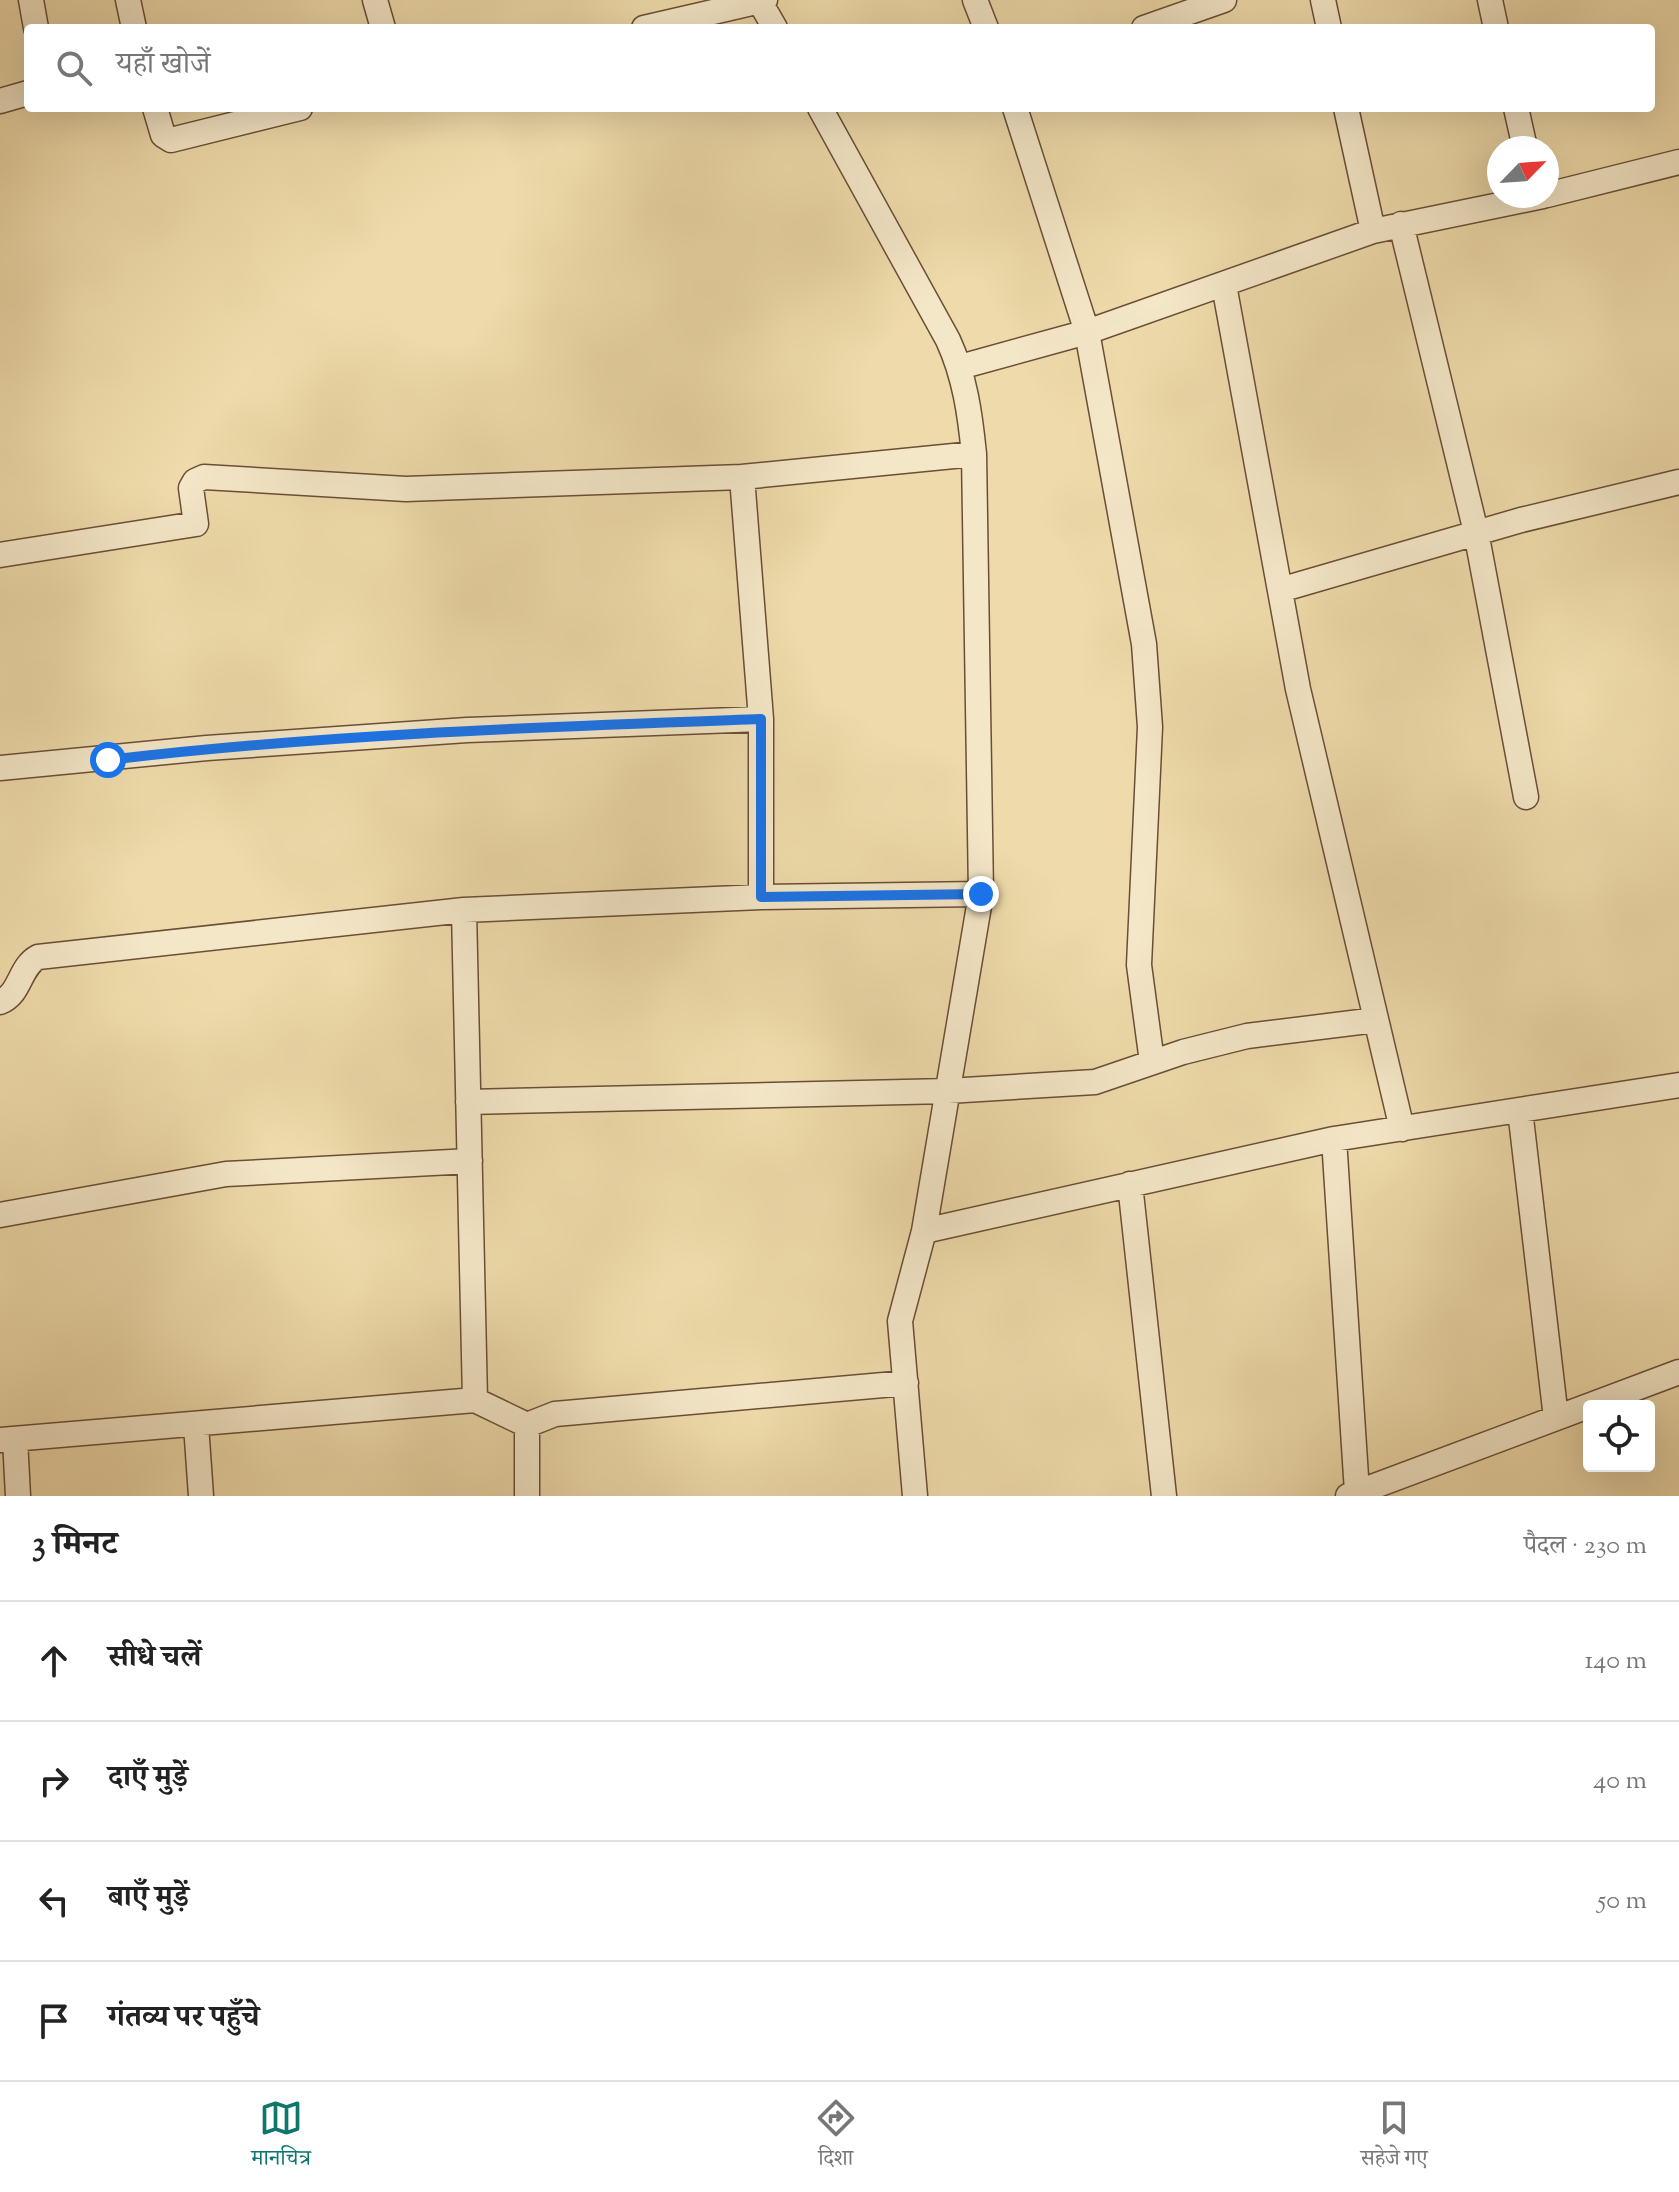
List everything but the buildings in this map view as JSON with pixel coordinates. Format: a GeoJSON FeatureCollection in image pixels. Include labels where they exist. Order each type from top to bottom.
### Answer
{"type":"FeatureCollection","features":[{"type":"Feature","properties":{"kind":"street"},"geometry":{"type":"LineString","coordinates":[[31,0],[35,24]]}},
{"type":"Feature","properties":{"kind":"street"},"geometry":{"type":"LineString","coordinates":[[128,0],[133,24]]}},
{"type":"Feature","properties":{"kind":"street"},"geometry":{"type":"LineString","coordinates":[[375,0],[382,24]]}},
{"type":"Feature","properties":{"kind":"street"},"geometry":{"type":"LineString","coordinates":[[975,0],[984,24]]}},
{"type":"Feature","properties":{"kind":"street"},"geometry":{"type":"LineString","coordinates":[[1155,24],[1224,0]]}},
{"type":"Feature","properties":{"kind":"street"},"geometry":{"type":"LineString","coordinates":[[1323,0],[1328,24]]}},
{"type":"Feature","properties":{"kind":"street"},"geometry":{"type":"LineString","coordinates":[[1490,0],[1495,24]]}},
{"type":"Feature","properties":{"kind":"street"},"geometry":{"type":"LineString","coordinates":[[654,24],[696,8],[763,1],[773,24]]}},
{"type":"Feature","properties":{"kind":"street"},"geometry":{"type":"LineString","coordinates":[[0,101],[24,94]]}},
{"type":"Feature","properties":{"kind":"street"},"geometry":{"type":"LineString","coordinates":[[156,112],[163,135],[171,140],[284,112]]}},
{"type":"Feature","properties":{"kind":"street"},"geometry":{"type":"LineString","coordinates":[[822,112],[960,367],[974,454],[981,894],[924,1231],[900,1321],[915,1496]]}},
{"type":"Feature","properties":{"kind":"street"},"geometry":{"type":"LineString","coordinates":[[1016,112],[1087,332],[1144,644],[1150,727],[1139,965],[1152,1062]]}},
{"type":"Feature","properties":{"kind":"street"},"geometry":{"type":"LineString","coordinates":[[1347,112],[1373,231]]}},
{"type":"Feature","properties":{"kind":"street"},"geometry":{"type":"LineString","coordinates":[[1517,112],[1522,136]]}},
{"type":"Feature","properties":{"kind":"street"},"geometry":{"type":"LineString","coordinates":[[1559,192],[1679,162]]}},
{"type":"Feature","properties":{"kind":"street"},"geometry":{"type":"LineString","coordinates":[[960,367],[1087,332],[1373,231],[1487,207]]}},
{"type":"Feature","properties":{"kind":"street"},"geometry":{"type":"LineString","coordinates":[[1401,224],[1476,532],[1526,797]]}},
{"type":"Feature","properties":{"kind":"street"},"geometry":{"type":"LineString","coordinates":[[1224,285],[1298,689],[1402,1129]]}},
{"type":"Feature","properties":{"kind":"street"},"geometry":{"type":"LineString","coordinates":[[0,555],[196,524],[191,488],[195,481],[204,477],[406,489],[742,477],[974,454]]}},
{"type":"Feature","properties":{"kind":"street"},"geometry":{"type":"LineString","coordinates":[[742,477],[761,719],[761,897]]}},
{"type":"Feature","properties":{"kind":"street"},"geometry":{"type":"LineString","coordinates":[[1280,590],[1476,532],[1679,482]]}},
{"type":"Feature","properties":{"kind":"street"},"geometry":{"type":"LineString","coordinates":[[0,768],[207,748],[467,730],[761,719]]}},
{"type":"Feature","properties":{"kind":"street"},"geometry":{"type":"LineString","coordinates":[[0,1002],[13,994],[28,966],[38,957],[464,910],[761,897],[981,894]]}},
{"type":"Feature","properties":{"kind":"street"},"geometry":{"type":"LineString","coordinates":[[464,910],[475,1400]]}},
{"type":"Feature","properties":{"kind":"street"},"geometry":{"type":"LineString","coordinates":[[468,1102],[948,1091],[1095,1082],[1152,1062],[1247,1036],[1376,1020]]}},
{"type":"Feature","properties":{"kind":"street"},"geometry":{"type":"LineString","coordinates":[[924,1231],[1334,1139],[1679,1085]]}},
{"type":"Feature","properties":{"kind":"street"},"geometry":{"type":"LineString","coordinates":[[1520,1110],[1556,1418]]}},
{"type":"Feature","properties":{"kind":"street"},"geometry":{"type":"LineString","coordinates":[[1334,1139],[1352,1494],[1679,1372]]}},
{"type":"Feature","properties":{"kind":"street"},"geometry":{"type":"LineString","coordinates":[[0,1215],[226,1174],[470,1161]]}},
{"type":"Feature","properties":{"kind":"street"},"geometry":{"type":"LineString","coordinates":[[1130,1184],[1164,1496]]}},
{"type":"Feature","properties":{"kind":"street"},"geometry":{"type":"LineString","coordinates":[[18,1496],[8,1439],[475,1400],[527,1425],[555,1414],[906,1383]]}},
{"type":"Feature","properties":{"kind":"street"},"geometry":{"type":"LineString","coordinates":[[196,1425],[201,1496]]}},
{"type":"Feature","properties":{"kind":"street"},"geometry":{"type":"LineString","coordinates":[[527,1425],[527,1496]]}},
{"type":"Feature","properties":{"kind":"route"},"geometry":{"type":"LineString","coordinates":[[108,760],[207,748],[467,730],[761,719],[761,897],[981,894]]}}]}
